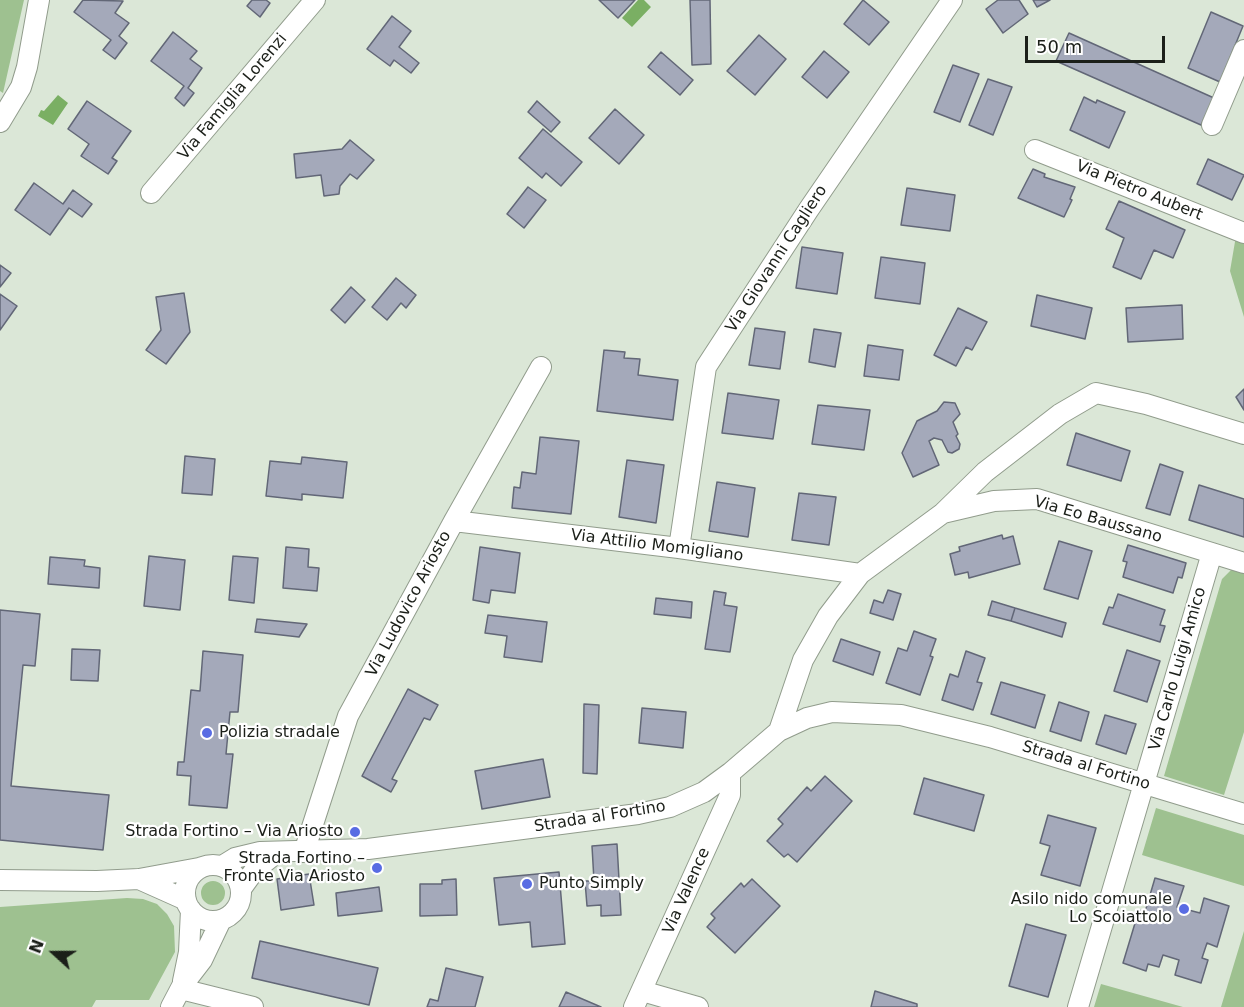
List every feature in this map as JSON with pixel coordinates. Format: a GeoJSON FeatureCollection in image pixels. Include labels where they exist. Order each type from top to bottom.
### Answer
{"type":"FeatureCollection","features":[{"type":"Feature","properties":{"kind":"street"},"geometry":{"type":"LineString","coordinates":[[0,122],[21,87],[27,67],[39,0]]}},
{"type":"Feature","properties":{"kind":"street","name":"Via Famiglia Lorenzi"},"geometry":{"type":"LineString","coordinates":[[151,193],[315,0]]}},
{"type":"Feature","properties":{"kind":"street","name":"Via Giovanni Cagliero"},"geometry":{"type":"LineString","coordinates":[[679,548],[706,367],[809,209],[952,0]]}},
{"type":"Feature","properties":{"kind":"street"},"geometry":{"type":"LineString","coordinates":[[1212,125],[1244,50]]}},
{"type":"Feature","properties":{"kind":"street","name":"Via Pietro Aubert"},"geometry":{"type":"LineString","coordinates":[[1035,150],[1244,233]]}},
{"type":"Feature","properties":{"kind":"street","name":"Via Ludovico Ariosto"},"geometry":{"type":"LineString","coordinates":[[304,852],[348,716],[453,521],[541,367]]}},
{"type":"Feature","properties":{"kind":"street"},"geometry":{"type":"LineString","coordinates":[[943,513],[985,472],[1060,414],[1096,393],[1146,404],[1244,434]]}},
{"type":"Feature","properties":{"kind":"street","name":"Via Eo Baussano"},"geometry":{"type":"LineString","coordinates":[[779,730],[803,660],[828,616],[860,574],[943,513],[994,501],[1037,499],[1244,563]]}},
{"type":"Feature","properties":{"kind":"street","name":"Via Attilio Momigliano"},"geometry":{"type":"LineString","coordinates":[[453,521],[679,548],[860,574]]}},
{"type":"Feature","properties":{"kind":"street","name":"Via Carlo Luigi Amico"},"geometry":{"type":"LineString","coordinates":[[1078,1007],[1212,553]]}},
{"type":"Feature","properties":{"kind":"street","name":"Strada al Fortino"},"geometry":{"type":"LineString","coordinates":[[222,866],[247,854],[368,849],[638,814],[670,807],[704,792],[730,773],[779,730],[807,718],[832,712],[901,715],[990,737],[1244,814]]}},
{"type":"Feature","properties":{"kind":"street","name":"Via Valence"},"geometry":{"type":"LineString","coordinates":[[638,999],[730,795],[730,773]]}},
{"type":"Feature","properties":{"kind":"street"},"geometry":{"type":"LineString","coordinates":[[241,889],[254,870],[276,853]]}},
{"type":"Feature","properties":{"kind":"street"},"geometry":{"type":"LineString","coordinates":[[0,880],[139,879],[207,866],[222,866],[235,875],[241,889],[241,897],[235,912],[221,920],[204,920],[188,905],[139,879]]}},
{"type":"Feature","properties":{"kind":"street"},"geometry":{"type":"LineString","coordinates":[[181,987],[189,952],[186,886],[200,868]]}},
{"type":"Feature","properties":{"kind":"street"},"geometry":{"type":"LineString","coordinates":[[171,1007],[181,987],[202,960],[221,920]]}},
{"type":"Feature","properties":{"kind":"street"},"geometry":{"type":"LineString","coordinates":[[181,987],[253,1007]]}},
{"type":"Feature","properties":{"kind":"street"},"geometry":{"type":"LineString","coordinates":[[638,999],[698,1007]]}},
{"type":"Feature","properties":{"kind":"shaded area"},"geometry":{"type":"Polygon","coordinates":[[[0,0],[24,0],[3,93],[0,91],[0,0]]]}},
{"type":"Feature","properties":{"kind":"shaded area"},"geometry":{"type":"Polygon","coordinates":[[[638,0],[644,0],[651,7],[632,27],[622,18],[638,0]]]}},
{"type":"Feature","properties":{"kind":"shaded area"},"geometry":{"type":"Polygon","coordinates":[[[58,95],[68,103],[53,125],[38,116],[41,110],[44,111],[58,95]]]}},
{"type":"Feature","properties":{"kind":"shaded area"},"geometry":{"type":"Polygon","coordinates":[[[1237,230],[1244,233],[1244,317],[1230,271],[1237,230]]]}},
{"type":"Feature","properties":{"kind":"shaded area"},"geometry":{"type":"Polygon","coordinates":[[[1232,569],[1244,573],[1244,732],[1224,795],[1164,776],[1222,579],[1232,569]]]}},
{"type":"Feature","properties":{"kind":"shaded area"},"geometry":{"type":"Polygon","coordinates":[[[1156,808],[1244,835],[1244,886],[1142,855],[1156,808]]]}},
{"type":"Feature","properties":{"kind":"shaded area"},"geometry":{"type":"Polygon","coordinates":[[[213,881],[222,884],[225,893],[222,902],[213,905],[204,902],[201,893],[204,884],[213,881]]]}},
{"type":"Feature","properties":{"kind":"shaded area"},"geometry":{"type":"Polygon","coordinates":[[[127,898],[143,899],[157,904],[174,926],[175,952],[149,1000],[96,1000],[92,1007],[0,1007],[0,907],[127,898]]]}},
{"type":"Feature","properties":{"kind":"shaded area"},"geometry":{"type":"Polygon","coordinates":[[[1244,931],[1244,1007],[1221,1007],[1244,931]]]}},
{"type":"Feature","properties":{"kind":"shaded area"},"geometry":{"type":"Polygon","coordinates":[[[1101,984],[1183,1007],[1094,1007],[1101,984]]]}},
{"type":"Feature","properties":{"kind":"building"},"geometry":{"type":"Polygon","coordinates":[[[83,0],[123,1],[115,13],[129,23],[119,36],[127,43],[115,59],[103,50],[111,40],[74,12],[83,0]]]}},
{"type":"Feature","properties":{"kind":"building"},"geometry":{"type":"Polygon","coordinates":[[[252,0],[266,0],[270,3],[260,17],[247,6],[252,0]]]}},
{"type":"Feature","properties":{"kind":"building"},"geometry":{"type":"Polygon","coordinates":[[[599,0],[635,0],[618,18],[599,0]]]}},
{"type":"Feature","properties":{"kind":"building"},"geometry":{"type":"Polygon","coordinates":[[[690,0],[710,0],[711,64],[692,65],[690,0]]]}},
{"type":"Feature","properties":{"kind":"building"},"geometry":{"type":"Polygon","coordinates":[[[863,0],[889,22],[869,45],[844,24],[863,0]]]}},
{"type":"Feature","properties":{"kind":"building"},"geometry":{"type":"Polygon","coordinates":[[[998,0],[1019,0],[1028,14],[1003,33],[986,9],[998,0]]]}},
{"type":"Feature","properties":{"kind":"building"},"geometry":{"type":"Polygon","coordinates":[[[1033,0],[1050,0],[1037,7],[1033,0]]]}},
{"type":"Feature","properties":{"kind":"building"},"geometry":{"type":"Polygon","coordinates":[[[1211,12],[1243,26],[1220,82],[1188,68],[1211,12]]]}},
{"type":"Feature","properties":{"kind":"building"},"geometry":{"type":"Polygon","coordinates":[[[392,16],[411,31],[399,47],[419,63],[411,73],[394,60],[390,66],[367,49],[392,16]]]}},
{"type":"Feature","properties":{"kind":"building"},"geometry":{"type":"Polygon","coordinates":[[[173,32],[197,51],[190,59],[202,68],[188,88],[194,93],[184,106],[175,98],[184,86],[151,61],[173,32]]]}},
{"type":"Feature","properties":{"kind":"building"},"geometry":{"type":"Polygon","coordinates":[[[1069,33],[1214,98],[1201,125],[1056,61],[1069,33]]]}},
{"type":"Feature","properties":{"kind":"building"},"geometry":{"type":"Polygon","coordinates":[[[759,35],[786,59],[755,95],[727,71],[759,35]]]}},
{"type":"Feature","properties":{"kind":"building"},"geometry":{"type":"Polygon","coordinates":[[[824,51],[849,72],[827,98],[802,77],[824,51]]]}},
{"type":"Feature","properties":{"kind":"building"},"geometry":{"type":"Polygon","coordinates":[[[661,52],[693,80],[680,95],[648,67],[661,52]]]}},
{"type":"Feature","properties":{"kind":"building"},"geometry":{"type":"Polygon","coordinates":[[[953,65],[979,74],[960,122],[934,112],[953,65]]]}},
{"type":"Feature","properties":{"kind":"building"},"geometry":{"type":"Polygon","coordinates":[[[988,79],[1012,87],[993,135],[969,125],[988,79]]]}},
{"type":"Feature","properties":{"kind":"building"},"geometry":{"type":"Polygon","coordinates":[[[1084,97],[1125,112],[1109,148],[1070,130],[1084,97]]]}},
{"type":"Feature","properties":{"kind":"building"},"geometry":{"type":"Polygon","coordinates":[[[87,101],[131,131],[112,158],[117,161],[108,174],[81,156],[89,144],[68,129],[87,101]]]}},
{"type":"Feature","properties":{"kind":"building"},"geometry":{"type":"Polygon","coordinates":[[[537,101],[560,122],[551,132],[528,112],[537,101]]]}},
{"type":"Feature","properties":{"kind":"building"},"geometry":{"type":"Polygon","coordinates":[[[615,109],[644,135],[619,164],[589,138],[615,109]]]}},
{"type":"Feature","properties":{"kind":"building"},"geometry":{"type":"Polygon","coordinates":[[[543,129],[582,162],[561,186],[546,173],[542,178],[519,158],[543,129]]]}},
{"type":"Feature","properties":{"kind":"building"},"geometry":{"type":"Polygon","coordinates":[[[350,140],[374,160],[357,179],[350,174],[340,186],[339,194],[324,196],[321,175],[296,178],[294,154],[342,149],[350,140]]]}},
{"type":"Feature","properties":{"kind":"building"},"geometry":{"type":"Polygon","coordinates":[[[1208,159],[1244,175],[1232,200],[1197,184],[1208,159]]]}},
{"type":"Feature","properties":{"kind":"building"},"geometry":{"type":"Polygon","coordinates":[[[1033,169],[1045,174],[1044,177],[1075,187],[1064,217],[1018,198],[1033,169]]]}},
{"type":"Feature","properties":{"kind":"building"},"geometry":{"type":"Polygon","coordinates":[[[34,183],[63,204],[73,190],[92,204],[82,217],[69,208],[50,235],[15,210],[34,183]]]}},
{"type":"Feature","properties":{"kind":"building"},"geometry":{"type":"Polygon","coordinates":[[[528,187],[546,200],[524,228],[507,214],[528,187]]]}},
{"type":"Feature","properties":{"kind":"building"},"geometry":{"type":"Polygon","coordinates":[[[907,188],[955,195],[950,231],[901,225],[907,188]]]}},
{"type":"Feature","properties":{"kind":"building"},"geometry":{"type":"Polygon","coordinates":[[[1119,201],[1185,230],[1173,258],[1154,250],[1141,279],[1113,267],[1124,238],[1106,229],[1119,201]]]}},
{"type":"Feature","properties":{"kind":"building"},"geometry":{"type":"Polygon","coordinates":[[[802,247],[843,253],[837,294],[796,288],[802,247]]]}},
{"type":"Feature","properties":{"kind":"building"},"geometry":{"type":"Polygon","coordinates":[[[881,257],[925,263],[920,304],[875,298],[881,257]]]}},
{"type":"Feature","properties":{"kind":"building"},"geometry":{"type":"Polygon","coordinates":[[[0,265],[11,273],[0,287],[0,265]]]}},
{"type":"Feature","properties":{"kind":"building"},"geometry":{"type":"Polygon","coordinates":[[[396,278],[416,295],[406,308],[401,303],[387,320],[372,307],[396,278]]]}},
{"type":"Feature","properties":{"kind":"building"},"geometry":{"type":"Polygon","coordinates":[[[351,287],[365,300],[345,323],[331,310],[351,287]]]}},
{"type":"Feature","properties":{"kind":"building"},"geometry":{"type":"Polygon","coordinates":[[[184,293],[190,332],[166,364],[146,350],[161,330],[156,297],[184,293]]]}},
{"type":"Feature","properties":{"kind":"building"},"geometry":{"type":"Polygon","coordinates":[[[0,294],[17,306],[0,330],[0,294]]]}},
{"type":"Feature","properties":{"kind":"building"},"geometry":{"type":"Polygon","coordinates":[[[1037,295],[1092,308],[1085,339],[1031,326],[1037,295]]]}},
{"type":"Feature","properties":{"kind":"building"},"geometry":{"type":"Polygon","coordinates":[[[1182,305],[1183,339],[1128,342],[1126,308],[1182,305]]]}},
{"type":"Feature","properties":{"kind":"building"},"geometry":{"type":"Polygon","coordinates":[[[958,308],[987,322],[972,350],[966,347],[956,366],[934,355],[958,308]]]}},
{"type":"Feature","properties":{"kind":"building"},"geometry":{"type":"Polygon","coordinates":[[[755,328],[785,332],[780,369],[749,365],[755,328]]]}},
{"type":"Feature","properties":{"kind":"building"},"geometry":{"type":"Polygon","coordinates":[[[814,329],[841,333],[835,367],[809,362],[814,329]]]}},
{"type":"Feature","properties":{"kind":"building"},"geometry":{"type":"Polygon","coordinates":[[[868,345],[903,350],[899,380],[864,376],[868,345]]]}},
{"type":"Feature","properties":{"kind":"building"},"geometry":{"type":"Polygon","coordinates":[[[604,350],[625,352],[624,358],[640,359],[638,375],[678,380],[673,420],[597,411],[604,350]]]}},
{"type":"Feature","properties":{"kind":"building"},"geometry":{"type":"Polygon","coordinates":[[[1244,389],[1244,410],[1236,397],[1244,389]]]}},
{"type":"Feature","properties":{"kind":"building"},"geometry":{"type":"Polygon","coordinates":[[[728,393],[779,400],[773,439],[722,433],[728,393]]]}},
{"type":"Feature","properties":{"kind":"building"},"geometry":{"type":"Polygon","coordinates":[[[944,402],[955,403],[960,414],[953,422],[958,434],[956,436],[960,444],[959,449],[952,453],[948,452],[942,440],[934,438],[929,441],[939,465],[913,477],[902,453],[917,421],[937,411],[944,402]]]}},
{"type":"Feature","properties":{"kind":"building"},"geometry":{"type":"Polygon","coordinates":[[[818,405],[870,410],[864,450],[812,444],[818,405]]]}},
{"type":"Feature","properties":{"kind":"building"},"geometry":{"type":"Polygon","coordinates":[[[1076,433],[1130,451],[1121,481],[1067,465],[1076,433]]]}},
{"type":"Feature","properties":{"kind":"building"},"geometry":{"type":"Polygon","coordinates":[[[540,437],[579,441],[571,514],[512,508],[514,487],[520,488],[522,472],[536,474],[540,437]]]}},
{"type":"Feature","properties":{"kind":"building"},"geometry":{"type":"Polygon","coordinates":[[[185,456],[215,459],[212,495],[182,493],[185,456]]]}},
{"type":"Feature","properties":{"kind":"building"},"geometry":{"type":"Polygon","coordinates":[[[302,457],[347,462],[343,498],[302,494],[302,500],[266,496],[270,461],[301,464],[302,457]]]}},
{"type":"Feature","properties":{"kind":"building"},"geometry":{"type":"Polygon","coordinates":[[[627,460],[664,465],[656,523],[619,517],[627,460]]]}},
{"type":"Feature","properties":{"kind":"building"},"geometry":{"type":"Polygon","coordinates":[[[1160,464],[1183,472],[1170,515],[1146,508],[1160,464]]]}},
{"type":"Feature","properties":{"kind":"building"},"geometry":{"type":"Polygon","coordinates":[[[717,482],[755,488],[748,537],[709,531],[717,482]]]}},
{"type":"Feature","properties":{"kind":"building"},"geometry":{"type":"Polygon","coordinates":[[[1199,485],[1244,499],[1244,537],[1189,520],[1199,485]]]}},
{"type":"Feature","properties":{"kind":"building"},"geometry":{"type":"Polygon","coordinates":[[[799,493],[836,497],[829,545],[792,540],[799,493]]]}},
{"type":"Feature","properties":{"kind":"building"},"geometry":{"type":"Polygon","coordinates":[[[1002,535],[1003,539],[1013,536],[1020,564],[969,578],[968,572],[955,575],[950,554],[960,551],[959,547],[1002,535]]]}},
{"type":"Feature","properties":{"kind":"building"},"geometry":{"type":"Polygon","coordinates":[[[1059,541],[1092,551],[1078,599],[1044,589],[1059,541]]]}},
{"type":"Feature","properties":{"kind":"building"},"geometry":{"type":"Polygon","coordinates":[[[1128,545],[1186,563],[1182,578],[1178,577],[1173,593],[1123,577],[1127,562],[1123,561],[1128,545]]]}},
{"type":"Feature","properties":{"kind":"building"},"geometry":{"type":"Polygon","coordinates":[[[286,547],[309,549],[308,567],[319,568],[317,591],[283,588],[286,547]]]}},
{"type":"Feature","properties":{"kind":"building"},"geometry":{"type":"Polygon","coordinates":[[[480,547],[520,553],[515,593],[491,590],[489,603],[473,600],[480,547]]]}},
{"type":"Feature","properties":{"kind":"building"},"geometry":{"type":"Polygon","coordinates":[[[149,556],[185,560],[180,610],[144,606],[149,556]]]}},
{"type":"Feature","properties":{"kind":"building"},"geometry":{"type":"Polygon","coordinates":[[[233,556],[258,558],[254,603],[229,600],[233,556]]]}},
{"type":"Feature","properties":{"kind":"building"},"geometry":{"type":"Polygon","coordinates":[[[50,557],[85,560],[84,566],[100,568],[99,588],[48,584],[50,557]]]}},
{"type":"Feature","properties":{"kind":"building"},"geometry":{"type":"Polygon","coordinates":[[[888,590],[901,594],[893,620],[870,613],[874,600],[883,603],[888,590]]]}},
{"type":"Feature","properties":{"kind":"building"},"geometry":{"type":"Polygon","coordinates":[[[714,591],[726,593],[724,605],[737,607],[730,652],[705,649],[714,591]]]}},
{"type":"Feature","properties":{"kind":"building"},"geometry":{"type":"Polygon","coordinates":[[[1118,594],[1165,610],[1160,625],[1165,626],[1160,642],[1103,624],[1109,607],[1113,608],[1118,594]]]}},
{"type":"Feature","properties":{"kind":"building"},"geometry":{"type":"Polygon","coordinates":[[[656,598],[692,602],[691,618],[654,614],[656,598]]]}},
{"type":"Feature","properties":{"kind":"building"},"geometry":{"type":"Polygon","coordinates":[[[992,601],[1015,608],[1011,621],[988,615],[992,601]]]}},
{"type":"Feature","properties":{"kind":"building"},"geometry":{"type":"Polygon","coordinates":[[[1015,608],[1066,623],[1062,637],[1011,621],[1015,608]]]}},
{"type":"Feature","properties":{"kind":"building"},"geometry":{"type":"Polygon","coordinates":[[[0,610],[40,614],[35,666],[23,665],[11,786],[109,795],[103,850],[0,840],[0,610]]]}},
{"type":"Feature","properties":{"kind":"building"},"geometry":{"type":"Polygon","coordinates":[[[488,615],[547,622],[542,662],[504,657],[507,636],[485,633],[488,615]]]}},
{"type":"Feature","properties":{"kind":"building"},"geometry":{"type":"Polygon","coordinates":[[[257,619],[307,624],[299,637],[255,632],[257,619]]]}},
{"type":"Feature","properties":{"kind":"building"},"geometry":{"type":"Polygon","coordinates":[[[914,631],[936,639],[930,656],[933,657],[920,695],[886,683],[898,648],[907,651],[914,631]]]}},
{"type":"Feature","properties":{"kind":"building"},"geometry":{"type":"Polygon","coordinates":[[[841,639],[880,652],[873,675],[833,661],[841,639]]]}},
{"type":"Feature","properties":{"kind":"building"},"geometry":{"type":"Polygon","coordinates":[[[72,649],[100,650],[98,681],[71,680],[72,649]]]}},
{"type":"Feature","properties":{"kind":"building"},"geometry":{"type":"Polygon","coordinates":[[[1127,650],[1160,661],[1147,702],[1114,691],[1127,650]]]}},
{"type":"Feature","properties":{"kind":"building","name":"Polizia stradale"},"geometry":{"type":"Polygon","coordinates":[[[203,651],[243,655],[238,712],[230,712],[226,754],[233,754],[227,808],[189,805],[191,776],[177,775],[178,762],[184,762],[191,690],[200,691],[203,651]]]}},
{"type":"Feature","properties":{"kind":"building"},"geometry":{"type":"Polygon","coordinates":[[[966,651],[985,658],[977,682],[982,683],[973,710],[942,700],[950,674],[958,677],[966,651]]]}},
{"type":"Feature","properties":{"kind":"building"},"geometry":{"type":"Polygon","coordinates":[[[1001,682],[1045,695],[1035,728],[991,714],[1001,682]]]}},
{"type":"Feature","properties":{"kind":"building"},"geometry":{"type":"Polygon","coordinates":[[[408,689],[438,705],[430,720],[424,718],[392,779],[397,781],[391,792],[362,776],[408,689]]]}},
{"type":"Feature","properties":{"kind":"building"},"geometry":{"type":"Polygon","coordinates":[[[1059,702],[1089,712],[1081,741],[1050,731],[1059,702]]]}},
{"type":"Feature","properties":{"kind":"building"},"geometry":{"type":"Polygon","coordinates":[[[584,704],[599,705],[597,774],[583,773],[584,704]]]}},
{"type":"Feature","properties":{"kind":"building"},"geometry":{"type":"Polygon","coordinates":[[[642,708],[686,712],[683,748],[639,743],[642,708]]]}},
{"type":"Feature","properties":{"kind":"building"},"geometry":{"type":"Polygon","coordinates":[[[1105,715],[1136,724],[1126,754],[1096,744],[1105,715]]]}},
{"type":"Feature","properties":{"kind":"building"},"geometry":{"type":"Polygon","coordinates":[[[543,759],[550,797],[482,809],[475,771],[543,759]]]}},
{"type":"Feature","properties":{"kind":"building"},"geometry":{"type":"Polygon","coordinates":[[[825,776],[852,801],[797,862],[788,854],[784,857],[767,841],[783,824],[778,819],[807,787],[811,791],[825,776]]]}},
{"type":"Feature","properties":{"kind":"building"},"geometry":{"type":"Polygon","coordinates":[[[924,778],[984,795],[974,831],[914,814],[924,778]]]}},
{"type":"Feature","properties":{"kind":"building"},"geometry":{"type":"Polygon","coordinates":[[[1048,815],[1096,828],[1080,886],[1041,875],[1050,846],[1040,843],[1048,815]]]}},
{"type":"Feature","properties":{"kind":"building"},"geometry":{"type":"Polygon","coordinates":[[[617,844],[621,915],[601,916],[601,905],[587,906],[585,881],[594,881],[592,846],[617,844]]]}},
{"type":"Feature","properties":{"kind":"building"},"geometry":{"type":"Polygon","coordinates":[[[559,872],[565,944],[532,947],[530,922],[499,925],[494,878],[559,872]]]}},
{"type":"Feature","properties":{"kind":"building"},"geometry":{"type":"Polygon","coordinates":[[[309,874],[314,905],[281,910],[277,879],[309,874]]]}},
{"type":"Feature","properties":{"kind":"building"},"geometry":{"type":"Polygon","coordinates":[[[1155,878],[1184,886],[1177,907],[1200,913],[1204,898],[1229,906],[1217,947],[1207,943],[1202,958],[1208,960],[1201,983],[1175,975],[1179,960],[1163,955],[1159,967],[1148,964],[1146,971],[1123,963],[1139,910],[1145,912],[1155,878]]]}},
{"type":"Feature","properties":{"kind":"building"},"geometry":{"type":"Polygon","coordinates":[[[456,879],[457,915],[420,916],[420,884],[442,884],[442,880],[456,879]]]}},
{"type":"Feature","properties":{"kind":"building"},"geometry":{"type":"Polygon","coordinates":[[[752,879],[780,906],[735,953],[707,927],[715,918],[711,914],[741,883],[744,887],[752,879]]]}},
{"type":"Feature","properties":{"kind":"building"},"geometry":{"type":"Polygon","coordinates":[[[379,887],[382,911],[338,916],[336,893],[379,887]]]}},
{"type":"Feature","properties":{"kind":"building"},"geometry":{"type":"Polygon","coordinates":[[[1026,924],[1066,935],[1048,997],[1009,986],[1026,924]]]}},
{"type":"Feature","properties":{"kind":"building"},"geometry":{"type":"Polygon","coordinates":[[[260,941],[378,968],[369,1005],[252,978],[260,941]]]}},
{"type":"Feature","properties":{"kind":"building"},"geometry":{"type":"Polygon","coordinates":[[[446,968],[483,977],[475,1007],[427,1007],[430,999],[438,1001],[446,968]]]}},
{"type":"Feature","properties":{"kind":"building"},"geometry":{"type":"Polygon","coordinates":[[[875,991],[917,1004],[917,1007],[871,1007],[875,991]]]}},
{"type":"Feature","properties":{"kind":"building"},"geometry":{"type":"Polygon","coordinates":[[[566,992],[601,1007],[559,1007],[566,992]]]}},
{"type":"Feature","properties":{"kind":"place","name":"Polizia stradale"},"geometry":{"type":"Point","coordinates":[207,733]}},
{"type":"Feature","properties":{"kind":"place","name":"Strada Fortino – Via Ariosto"},"geometry":{"type":"Point","coordinates":[355,832]}},
{"type":"Feature","properties":{"kind":"place","name":"Strada Fortino – Fronte Via Ariosto"},"geometry":{"type":"Point","coordinates":[377,868]}},
{"type":"Feature","properties":{"kind":"place","name":"Punto Simply"},"geometry":{"type":"Point","coordinates":[527,884]}},
{"type":"Feature","properties":{"kind":"place","name":"Asilo nido comunale Lo Scoiattolo"},"geometry":{"type":"Point","coordinates":[1184,909]}}]}
